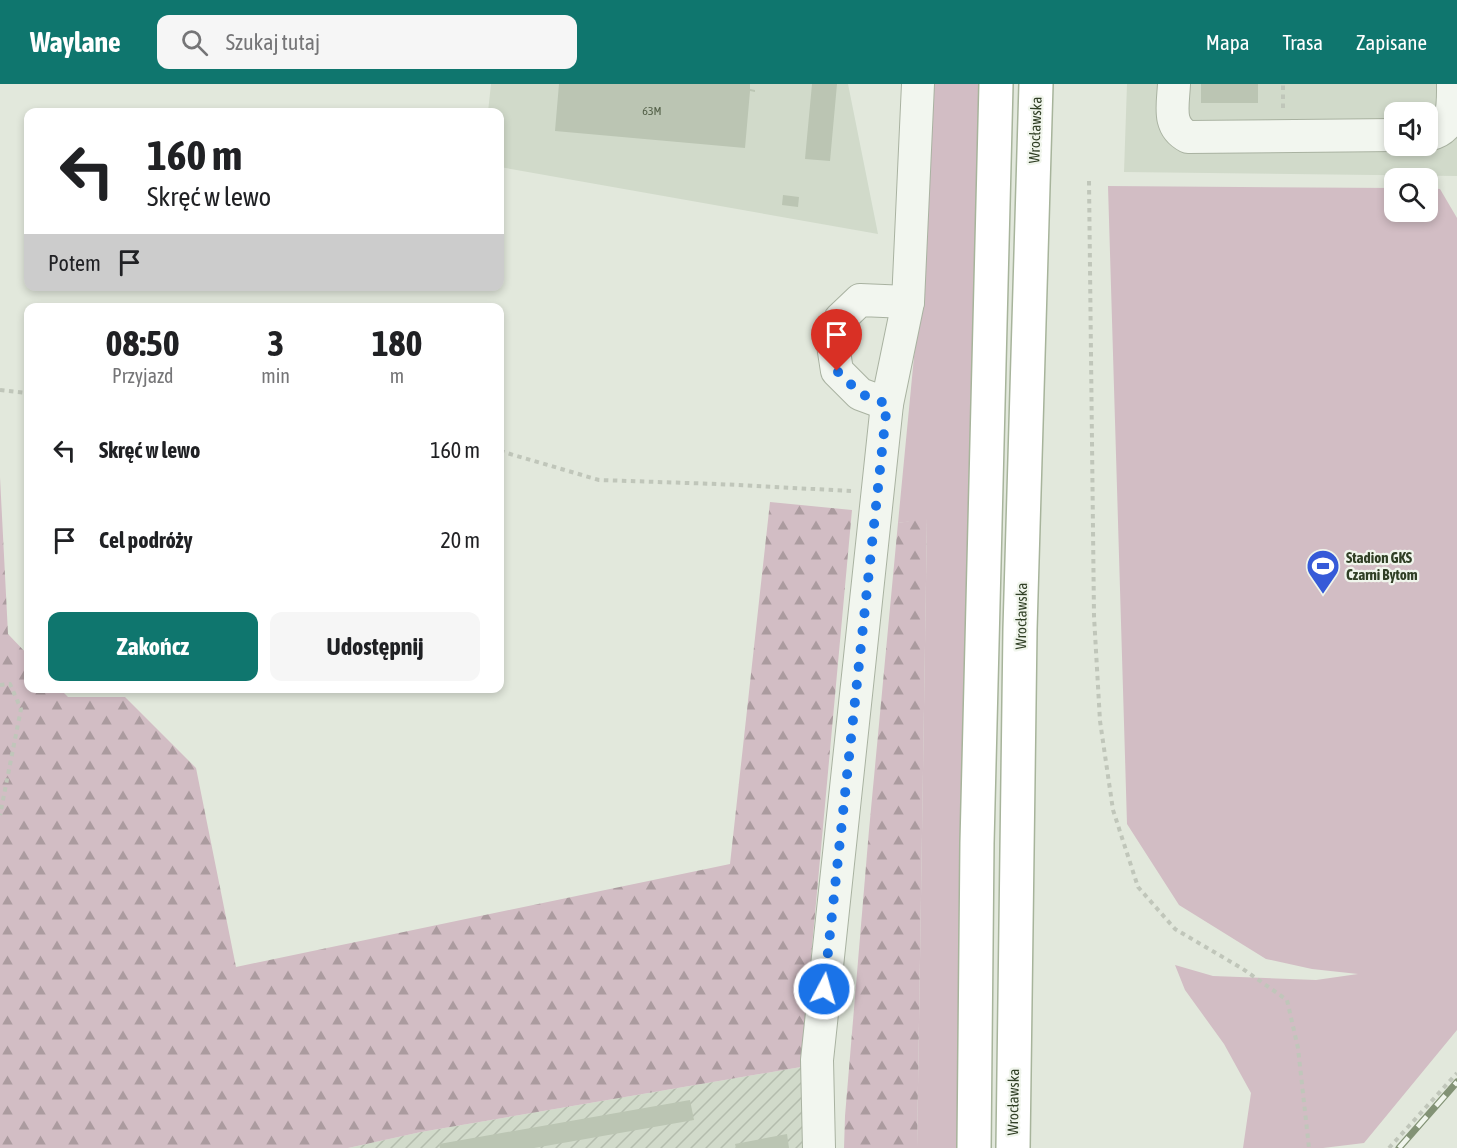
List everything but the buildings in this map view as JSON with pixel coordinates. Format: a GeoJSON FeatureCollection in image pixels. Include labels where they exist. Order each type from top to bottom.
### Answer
{"type":"FeatureCollection","features":[{"type":"Feature","properties":{"kind":"main road"},"geometry":{"type":"LineString","coordinates":[[974,1148],[977,843],[996,84]]}},
{"type":"Feature","properties":{"kind":"main road","name":"Wrocławska"},"geometry":{"type":"LineString","coordinates":[[1013,1148],[1020,629],[1036,84]]}},
{"type":"Feature","properties":{"kind":"lane"},"geometry":{"type":"LineString","coordinates":[[819,1148],[817,1060],[887,404],[908,302],[918,84]]}},
{"type":"Feature","properties":{"kind":"lane"},"geometry":{"type":"LineString","coordinates":[[1174,84],[1173,120],[1178,132],[1188,137],[1384,135]]}},
{"type":"Feature","properties":{"kind":"lane"},"geometry":{"type":"LineString","coordinates":[[1438,131],[1449,122],[1454,111],[1453,84]]}},
{"type":"Feature","properties":{"kind":"lane"},"geometry":{"type":"LineString","coordinates":[[887,404],[861,394],[837,371],[832,345],[840,319],[861,300],[908,302]]}},
{"type":"Feature","properties":{"kind":"path"},"geometry":{"type":"LineString","coordinates":[[1089,181],[1094,616],[1100,721],[1113,810],[1138,886],[1174,929],[1244,969],[1287,1000],[1298,1048],[1309,1148]]}},
{"type":"Feature","properties":{"kind":"path"},"geometry":{"type":"LineString","coordinates":[[0,390],[24,393]]}},
{"type":"Feature","properties":{"kind":"path"},"geometry":{"type":"LineString","coordinates":[[504,452],[599,480],[878,492]]}},
{"type":"Feature","properties":{"kind":"path"},"geometry":{"type":"LineString","coordinates":[[0,685],[10,684],[21,709],[0,815]]}},
{"type":"Feature","properties":{"kind":"path"},"geometry":{"type":"LineString","coordinates":[[1389,1148],[1457,1073]]}},
{"type":"Feature","properties":{"kind":"shaded area"},"geometry":{"type":"Polygon","coordinates":[[[491,84],[848,84],[878,234],[504,168],[504,108],[488,108],[491,84]]]}},
{"type":"Feature","properties":{"kind":"shaded area"},"geometry":{"type":"Polygon","coordinates":[[[1127,84],[1457,84],[1457,176],[1438,176],[1438,168],[1384,168],[1384,175],[1124,172],[1127,84]]]}},
{"type":"Feature","properties":{"kind":"shaded area"},"geometry":{"type":"Polygon","coordinates":[[[801,1067],[809,1148],[348,1148],[421,1132],[801,1067]]]}},
{"type":"Feature","properties":{"kind":"green space"},"geometry":{"type":"Polygon","coordinates":[[[934,84],[982,84],[961,1148],[917,1148],[927,519],[898,523],[927,222],[934,84]]]}},
{"type":"Feature","properties":{"kind":"green space"},"geometry":{"type":"Polygon","coordinates":[[[1108,186],[1384,188],[1384,222],[1438,222],[1438,189],[1440,189],[1457,218],[1457,1030],[1364,1143],[1323,1148],[1243,1148],[1251,1093],[1224,1044],[1185,990],[1175,965],[1213,976],[1316,980],[1358,974],[1312,969],[1266,959],[1179,905],[1127,824],[1108,186]]]}},
{"type":"Feature","properties":{"kind":"green space"},"geometry":{"type":"Polygon","coordinates":[[[0,477],[8,634],[24,651],[24,693],[64,693],[68,697],[125,697],[196,768],[236,967],[730,864],[770,502],[852,510],[801,1067],[421,1132],[348,1148],[0,1148],[0,477]]]}},
{"type":"Feature","properties":{"kind":"green space"},"geometry":{"type":"Polygon","coordinates":[[[927,518],[917,1148],[844,1148],[869,830],[898,523],[927,518]]]}},
{"type":"Feature","properties":{"kind":"railway"},"geometry":{"type":"LineString","coordinates":[[1399,1148],[1457,1082]]}},
{"type":"Feature","properties":{"kind":"place","name":"Stadion GKS Czarni Bytom"},"geometry":{"type":"Point","coordinates":[1323,595]}},
{"type":"Feature","properties":{"kind":"route"},"geometry":{"type":"LineString","coordinates":[[824,989],[887,404],[861,394],[837,371]]}}]}
